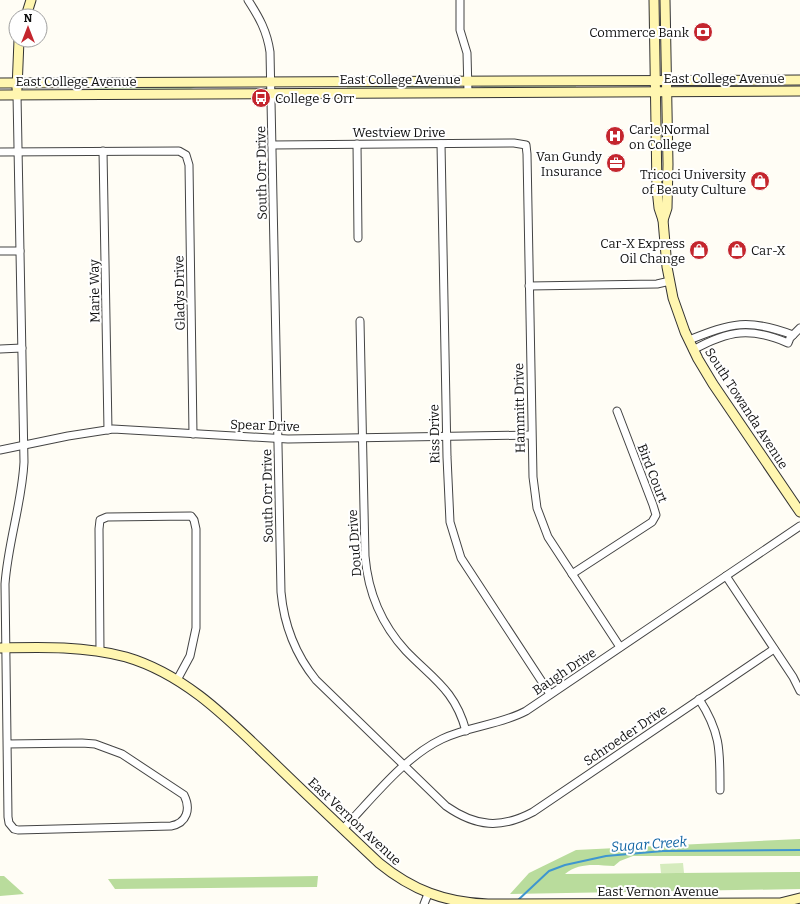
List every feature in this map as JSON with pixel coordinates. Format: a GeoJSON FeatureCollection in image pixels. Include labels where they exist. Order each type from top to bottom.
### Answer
{"type":"FeatureCollection","features":[{"type":"Feature","properties":{"kind":"main road","name":"South Towanda Avenue"},"geometry":{"type":"LineString","coordinates":[[654,0],[657,189],[659,208],[663,220],[666,259],[680,320],[694,350],[713,384],[800,512]]}},
{"type":"Feature","properties":{"kind":"main road","name":"South Towanda Avenue"},"geometry":{"type":"LineString","coordinates":[[663,220],[667,208],[668,164],[665,0]]}},
{"type":"Feature","properties":{"kind":"main road"},"geometry":{"type":"LineString","coordinates":[[17,95],[19,48]]}},
{"type":"Feature","properties":{"kind":"main road","name":"East College Avenue"},"geometry":{"type":"LineString","coordinates":[[0,84],[800,80]]}},
{"type":"Feature","properties":{"kind":"main road","name":"East College Avenue"},"geometry":{"type":"LineString","coordinates":[[0,95],[800,91]]}},
{"type":"Feature","properties":{"kind":"main road","name":"East Vernon Avenue"},"geometry":{"type":"LineString","coordinates":[[3,648],[66,647],[100,651],[135,660],[177,680],[220,712],[392,874],[428,894],[459,902],[488,904],[782,903],[800,898]]}},
{"type":"Feature","properties":{"kind":"street","name":"South Orr Drive"},"geometry":{"type":"LineString","coordinates":[[248,0],[260,18],[268,38],[271,82],[282,608],[291,638],[302,660],[316,680],[404,767],[446,806],[462,816],[483,823]]}},
{"type":"Feature","properties":{"kind":"street"},"geometry":{"type":"LineString","coordinates":[[460,0],[460,30],[467,53],[468,92]]}},
{"type":"Feature","properties":{"kind":"street"},"geometry":{"type":"LineString","coordinates":[[7,744],[82,743],[95,744],[118,752],[184,795],[188,807],[186,817],[180,824],[171,826],[18,830],[11,827],[8,817],[3,648],[4,598],[6,565],[22,488],[24,445],[17,95]]}},
{"type":"Feature","properties":{"kind":"street","name":"Westview Drive"},"geometry":{"type":"LineString","coordinates":[[272,145],[514,143],[526,145]]}},
{"type":"Feature","properties":{"kind":"street"},"geometry":{"type":"LineString","coordinates":[[356,144],[358,238]]}},
{"type":"Feature","properties":{"kind":"street","name":"Riss Drive"},"geometry":{"type":"LineString","coordinates":[[441,144],[446,436],[449,512],[455,540],[461,558],[550,694]]}},
{"type":"Feature","properties":{"kind":"street","name":"Hammitt Drive"},"geometry":{"type":"LineString","coordinates":[[526,145],[528,154],[531,435],[533,487],[539,513],[548,537],[620,647]]}},
{"type":"Feature","properties":{"kind":"street","name":"Gladys Drive"},"geometry":{"type":"LineString","coordinates":[[103,152],[180,151],[185,154],[189,165],[193,434]]}},
{"type":"Feature","properties":{"kind":"street"},"geometry":{"type":"LineString","coordinates":[[0,152],[103,152]]}},
{"type":"Feature","properties":{"kind":"street","name":"Marie Way"},"geometry":{"type":"LineString","coordinates":[[103,152],[108,430]]}},
{"type":"Feature","properties":{"kind":"street"},"geometry":{"type":"LineString","coordinates":[[0,251],[20,251]]}},
{"type":"Feature","properties":{"kind":"street"},"geometry":{"type":"LineString","coordinates":[[529,286],[657,284],[670,281]]}},
{"type":"Feature","properties":{"kind":"street","name":"Doud Drive"},"geometry":{"type":"LineString","coordinates":[[360,321],[365,556],[367,574],[374,599],[381,616],[400,645],[452,697],[460,712],[466,730]]}},
{"type":"Feature","properties":{"kind":"street"},"geometry":{"type":"LineString","coordinates":[[689,340],[721,327],[750,324],[773,327],[793,335]]}},
{"type":"Feature","properties":{"kind":"street"},"geometry":{"type":"LineString","coordinates":[[694,350],[721,336],[742,332],[770,336],[788,344],[793,335],[800,328]]}},
{"type":"Feature","properties":{"kind":"street"},"geometry":{"type":"LineString","coordinates":[[0,349],[22,348]]}},
{"type":"Feature","properties":{"kind":"street","name":"Bird Court"},"geometry":{"type":"LineString","coordinates":[[572,574],[654,519],[656,515],[654,505],[617,411]]}},
{"type":"Feature","properties":{"kind":"street","name":"Spear Drive"},"geometry":{"type":"LineString","coordinates":[[0,450],[74,434],[108,430],[278,439],[531,435]]}},
{"type":"Feature","properties":{"kind":"street"},"geometry":{"type":"LineString","coordinates":[[100,651],[99,528],[101,519],[107,517],[188,516],[193,518],[196,529],[196,628],[190,656],[177,680]]}},
{"type":"Feature","properties":{"kind":"street","name":"Baugh Drive"},"geometry":{"type":"LineString","coordinates":[[343,829],[404,767],[435,743],[466,730],[518,715],[800,526]]}},
{"type":"Feature","properties":{"kind":"street"},"geometry":{"type":"LineString","coordinates":[[726,576],[793,677],[800,691]]}},
{"type":"Feature","properties":{"kind":"street","name":"Schroeder Drive"},"geometry":{"type":"LineString","coordinates":[[483,823],[516,820],[533,812],[774,649]]}},
{"type":"Feature","properties":{"kind":"street"},"geometry":{"type":"LineString","coordinates":[[699,699],[710,717],[718,740],[720,790]]}},
{"type":"Feature","properties":{"kind":"street"},"geometry":{"type":"LineString","coordinates":[[424,904],[428,894]]}},
{"type":"Feature","properties":{"kind":"green space"},"geometry":{"type":"Polygon","coordinates":[[[576,84],[576,87],[487,89],[476,85],[576,84]]]}},
{"type":"Feature","properties":{"kind":"green space"},"geometry":{"type":"Polygon","coordinates":[[[362,85],[461,85],[454,88],[347,89],[347,87],[362,85]]]}},
{"type":"Feature","properties":{"kind":"green space"},"geometry":{"type":"Polygon","coordinates":[[[109,86],[196,87],[188,90],[94,90],[94,88],[109,86]]]}},
{"type":"Feature","properties":{"kind":"green space"},"geometry":{"type":"Polygon","coordinates":[[[800,839],[800,856],[633,856],[620,861],[614,866],[588,865],[570,870],[565,874],[800,872],[800,889],[510,894],[529,873],[576,850],[800,839]]]}},
{"type":"Feature","properties":{"kind":"green space"},"geometry":{"type":"Polygon","coordinates":[[[683,863],[684,873],[661,873],[660,864],[683,863]]]}},
{"type":"Feature","properties":{"kind":"green space"},"geometry":{"type":"Polygon","coordinates":[[[0,876],[4,876],[24,894],[0,896],[0,876]]]}},
{"type":"Feature","properties":{"kind":"green space"},"geometry":{"type":"Polygon","coordinates":[[[318,876],[317,887],[115,889],[108,879],[318,876]]]}},
{"type":"Feature","properties":{"kind":"waterway","name":"Sugar Creek"},"geometry":{"type":"LineString","coordinates":[[517,901],[549,871],[565,865],[606,856],[663,851],[800,850]]}},
{"type":"Feature","properties":{"kind":"place","name":"Commerce Bank"},"geometry":{"type":"Point","coordinates":[703,32]}},
{"type":"Feature","properties":{"kind":"place","name":"College & Orr"},"geometry":{"type":"Point","coordinates":[261,98]}},
{"type":"Feature","properties":{"kind":"place","name":"Carle Normal on College"},"geometry":{"type":"Point","coordinates":[615,136]}},
{"type":"Feature","properties":{"kind":"place","name":"Van Gundy Insurance"},"geometry":{"type":"Point","coordinates":[616,163]}},
{"type":"Feature","properties":{"kind":"place","name":"Tricoci University of Beauty Culture"},"geometry":{"type":"Point","coordinates":[760,181]}},
{"type":"Feature","properties":{"kind":"place","name":"Car-X Express Oil Change"},"geometry":{"type":"Point","coordinates":[699,250]}},
{"type":"Feature","properties":{"kind":"place","name":"Car-X"},"geometry":{"type":"Point","coordinates":[737,250]}}]}
